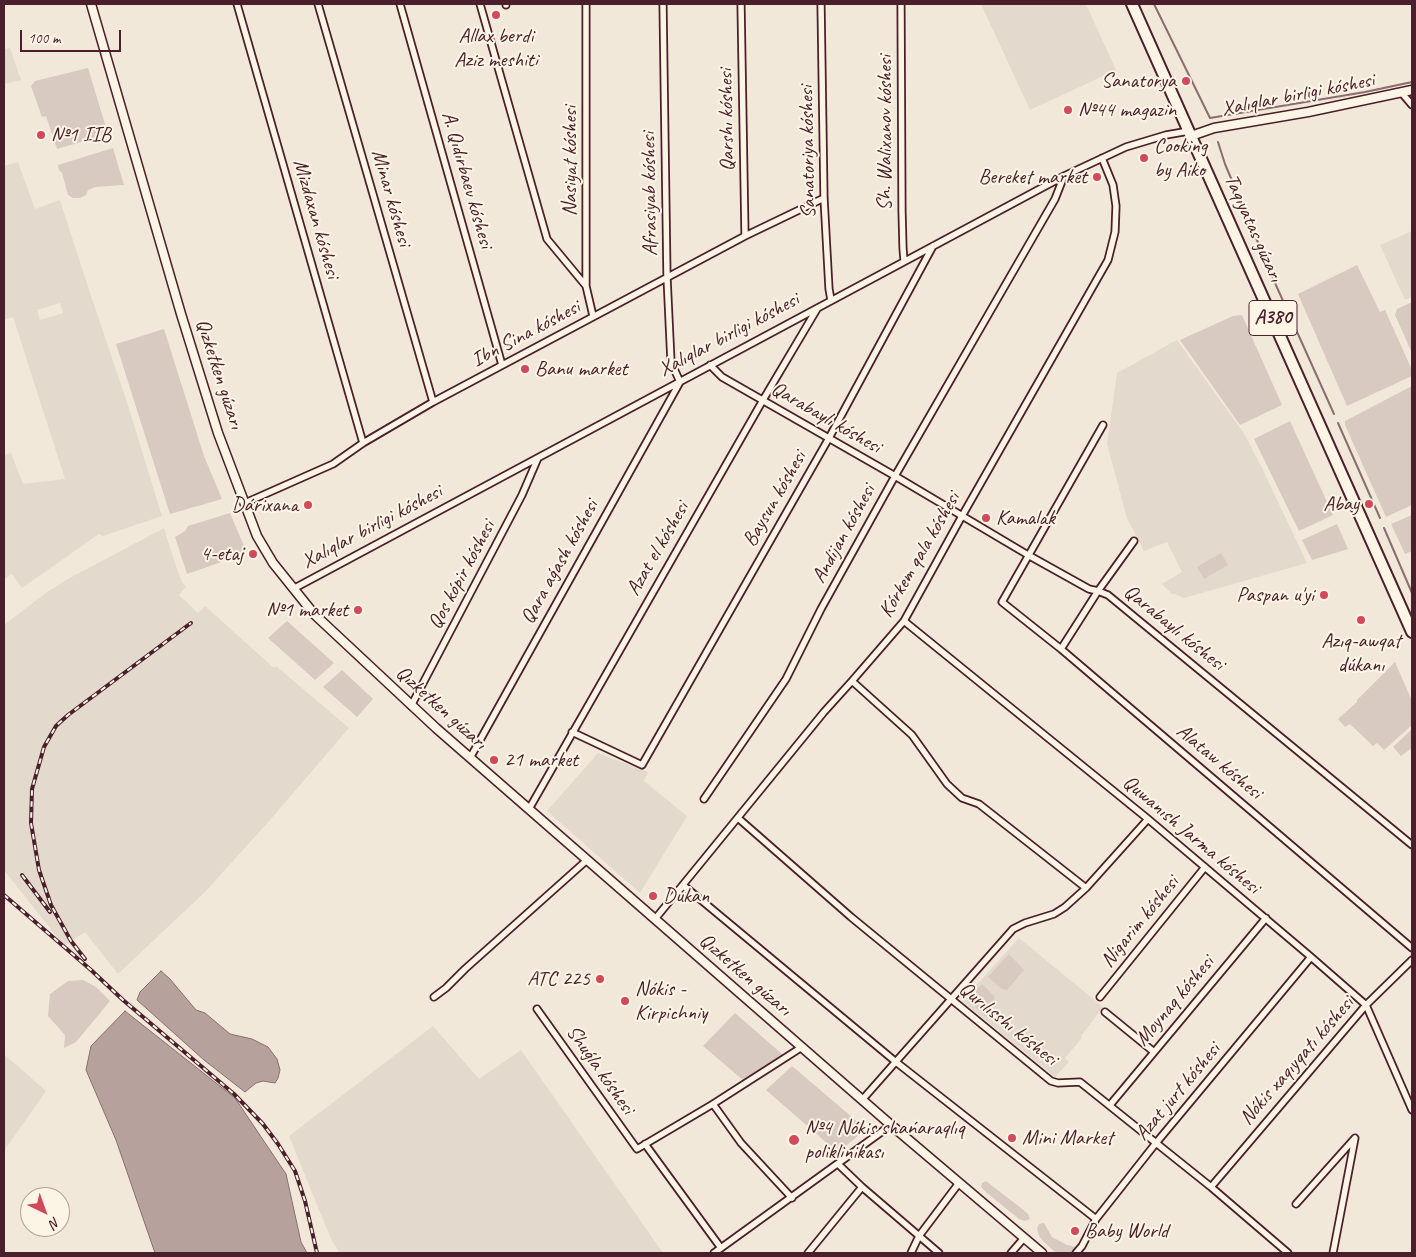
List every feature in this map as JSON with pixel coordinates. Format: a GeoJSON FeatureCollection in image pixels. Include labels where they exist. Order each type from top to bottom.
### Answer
{"type":"FeatureCollection","features":[{"type":"Feature","properties":{"kind":"highway","name":"Taqıyatas gúzarı"},"geometry":{"type":"LineString","coordinates":[[1132,4],[1412,632]]}},
{"type":"Feature","properties":{"kind":"street","name":"Qızketken gúzarı"},"geometry":{"type":"LineString","coordinates":[[91,4],[181,314],[218,433],[257,536],[273,563],[314,614],[412,706],[862,1100],[1042,1253]]}},
{"type":"Feature","properties":{"kind":"street","name":"Mizdaxan kóshesi"},"geometry":{"type":"LineString","coordinates":[[237,4],[363,443]]}},
{"type":"Feature","properties":{"kind":"street","name":"Minar kóshesi"},"geometry":{"type":"LineString","coordinates":[[318,4],[433,402]]}},
{"type":"Feature","properties":{"kind":"street","name":"A. Qıdırbaev kóshesi"},"geometry":{"type":"LineString","coordinates":[[400,4],[502,365]]}},
{"type":"Feature","properties":{"kind":"street"},"geometry":{"type":"LineString","coordinates":[[480,4],[547,238],[586,286]]}},
{"type":"Feature","properties":{"kind":"street","name":"Nasiyat kóshesi"},"geometry":{"type":"LineString","coordinates":[[586,4],[586,286],[593,316]]}},
{"type":"Feature","properties":{"kind":"street","name":"Afrasiyab kóshesi"},"geometry":{"type":"LineString","coordinates":[[663,4],[667,277],[671,362],[680,382]]}},
{"type":"Feature","properties":{"kind":"street","name":"Qarshı kóshesi"},"geometry":{"type":"LineString","coordinates":[[741,4],[745,236]]}},
{"type":"Feature","properties":{"kind":"street","name":"Sanatoriya kóshesi"},"geometry":{"type":"LineString","coordinates":[[821,4],[824,198],[829,290],[832,300]]}},
{"type":"Feature","properties":{"kind":"street","name":"Sh. Walixanov kóshesi"},"geometry":{"type":"LineString","coordinates":[[901,4],[904,261]]}},
{"type":"Feature","properties":{"kind":"street","name":"Xalıqlar birligi kóshesi"},"geometry":{"type":"LineString","coordinates":[[293,589],[1064,176],[1126,147],[1166,135],[1190,133],[1308,112],[1412,90]]}},
{"type":"Feature","properties":{"kind":"street"},"geometry":{"type":"LineString","coordinates":[[1400,92],[1412,105]]}},
{"type":"Feature","properties":{"kind":"street","name":"Kórkem qala kóshesi"},"geometry":{"type":"LineString","coordinates":[[655,919],[824,712],[904,621],[1108,260],[1115,232],[1116,206],[1113,185],[1102,158]]}},
{"type":"Feature","properties":{"kind":"street","name":"Andijan kóshesi"},"geometry":{"type":"LineString","coordinates":[[704,799],[786,679],[821,609],[895,476],[1055,199],[1064,176]]}},
{"type":"Feature","properties":{"kind":"street","name":"Ibn Sina kóshesi"},"geometry":{"type":"LineString","coordinates":[[245,503],[333,464],[363,443],[433,402],[745,236],[824,198]]}},
{"type":"Feature","properties":{"kind":"street","name":"Baysun kóshesi"},"geometry":{"type":"LineString","coordinates":[[572,732],[642,765],[829,438],[933,246]]}},
{"type":"Feature","properties":{"kind":"street","name":"Azat el kóshesi"},"geometry":{"type":"LineString","coordinates":[[529,809],[818,307]]}},
{"type":"Feature","properties":{"kind":"street","name":"Qarabaylı kóshesi"},"geometry":{"type":"LineString","coordinates":[[710,365],[722,377],[1028,555],[1089,589],[1108,595],[1412,845]]}},
{"type":"Feature","properties":{"kind":"street","name":"Qara aǵash kóshesi"},"geometry":{"type":"LineString","coordinates":[[470,758],[680,382]]}},
{"type":"Feature","properties":{"kind":"street"},"geometry":{"type":"LineString","coordinates":[[1028,555],[1103,425]]}},
{"type":"Feature","properties":{"kind":"street","name":"Qos kópir kóshesi"},"geometry":{"type":"LineString","coordinates":[[412,706],[513,512],[538,458]]}},
{"type":"Feature","properties":{"kind":"street"},"geometry":{"type":"LineString","coordinates":[[1061,649],[1098,591],[1134,541]]}},
{"type":"Feature","properties":{"kind":"street","name":"Alataw kóshesi"},"geometry":{"type":"LineString","coordinates":[[1028,555],[1002,602],[1061,649],[1412,948]]}},
{"type":"Feature","properties":{"kind":"street","name":"Quwanısh Jarma kóshesi"},"geometry":{"type":"LineString","coordinates":[[904,621],[1148,819],[1366,1005],[1412,1110]]}},
{"type":"Feature","properties":{"kind":"street"},"geometry":{"type":"LineString","coordinates":[[852,681],[912,735],[947,784],[962,798],[979,804],[1086,888]]}},
{"type":"Feature","properties":{"kind":"street","name":"Qurılısshı kóshesi"},"geometry":{"type":"LineString","coordinates":[[738,818],[851,917],[1051,1081],[1058,1083],[1080,1082],[1288,1253]]}},
{"type":"Feature","properties":{"kind":"street"},"geometry":{"type":"LineString","coordinates":[[862,1100],[1013,929],[1025,923],[1054,914],[1065,907],[1086,888],[1148,819]]}},
{"type":"Feature","properties":{"kind":"street"},"geometry":{"type":"LineString","coordinates":[[434,997],[588,860]]}},
{"type":"Feature","properties":{"kind":"street","name":"Nigarim kóshesi"},"geometry":{"type":"LineString","coordinates":[[1100,997],[1205,867]]}},
{"type":"Feature","properties":{"kind":"street"},"geometry":{"type":"LineString","coordinates":[[683,885],[896,1062],[1096,1219]]}},
{"type":"Feature","properties":{"kind":"street","name":"Moynaq kóshesi"},"geometry":{"type":"LineString","coordinates":[[1110,1105],[1266,918]]}},
{"type":"Feature","properties":{"kind":"street","name":"Azat jurt kóshesi"},"geometry":{"type":"LineString","coordinates":[[1076,1253],[1082,1246],[1096,1219],[1156,1143],[1311,957]]}},
{"type":"Feature","properties":{"kind":"street","name":"Nókis xaqıyqatı kóshesi"},"geometry":{"type":"LineString","coordinates":[[1210,1187],[1366,1005],[1412,960]]}},
{"type":"Feature","properties":{"kind":"street","name":"Shuǵla kóshesi"},"geometry":{"type":"LineString","coordinates":[[537,1009],[637,1149],[645,1144]]}},
{"type":"Feature","properties":{"kind":"street"},"geometry":{"type":"LineString","coordinates":[[1105,1012],[1154,1052]]}},
{"type":"Feature","properties":{"kind":"street"},"geometry":{"type":"LineString","coordinates":[[721,1248],[645,1144],[713,1104],[802,1047]]}},
{"type":"Feature","properties":{"kind":"street"},"geometry":{"type":"LineString","coordinates":[[713,1104],[740,1143],[792,1198]]}},
{"type":"Feature","properties":{"kind":"street"},"geometry":{"type":"LineString","coordinates":[[714,1253],[891,1125]]}},
{"type":"Feature","properties":{"kind":"street"},"geometry":{"type":"LineString","coordinates":[[1296,1204],[1354,1138],[1332,1253]]}},
{"type":"Feature","properties":{"kind":"street"},"geometry":{"type":"LineString","coordinates":[[838,1164],[939,1253]]}},
{"type":"Feature","properties":{"kind":"street"},"geometry":{"type":"LineString","coordinates":[[911,1253],[919,1236],[959,1183]]}},
{"type":"Feature","properties":{"kind":"street"},"geometry":{"type":"LineString","coordinates":[[808,1253],[862,1187]]}},
{"type":"Feature","properties":{"kind":"street"},"geometry":{"type":"LineString","coordinates":[[1011,1253],[1024,1238]]}},
{"type":"Feature","properties":{"kind":"shaded area"},"geometry":{"type":"Polygon","coordinates":[[[981,4],[1086,4],[1116,70],[1030,110],[981,4]]]}},
{"type":"Feature","properties":{"kind":"shaded area"},"geometry":{"type":"Polygon","coordinates":[[[10,48],[21,80],[4,84],[4,49],[10,48]]]}},
{"type":"Feature","properties":{"kind":"shaded area"},"geometry":{"type":"Polygon","coordinates":[[[88,68],[108,134],[57,149],[46,116],[42,117],[31,86],[35,81],[88,68]]]}},
{"type":"Feature","properties":{"kind":"shaded area"},"geometry":{"type":"Polygon","coordinates":[[[113,148],[124,185],[95,187],[88,190],[86,195],[80,198],[73,198],[68,195],[58,165],[113,148]]]}},
{"type":"Feature","properties":{"kind":"shaded area"},"geometry":{"type":"Polygon","coordinates":[[[18,162],[35,209],[60,200],[126,399],[162,516],[103,536],[99,534],[22,588],[12,574],[4,579],[4,455],[11,453],[23,484],[65,479],[13,317],[4,320],[4,166],[18,162]],[[60,303],[37,310],[40,320],[63,313],[60,303]]]}},
{"type":"Feature","properties":{"kind":"shaded area"},"geometry":{"type":"Polygon","coordinates":[[[1412,231],[1412,297],[1405,300],[1380,245],[1412,231]]]}},
{"type":"Feature","properties":{"kind":"shaded area"},"geometry":{"type":"Polygon","coordinates":[[[1357,265],[1380,312],[1385,310],[1412,370],[1412,376],[1347,406],[1298,294],[1357,265]]]}},
{"type":"Feature","properties":{"kind":"shaded area"},"geometry":{"type":"Polygon","coordinates":[[[1412,302],[1412,353],[1395,315],[1397,309],[1412,302]]]}},
{"type":"Feature","properties":{"kind":"shaded area"},"geometry":{"type":"Polygon","coordinates":[[[1242,315],[1282,405],[1240,425],[1180,340],[1233,316],[1242,315]]]}},
{"type":"Feature","properties":{"kind":"shaded area"},"geometry":{"type":"Polygon","coordinates":[[[164,329],[204,456],[222,499],[170,514],[116,344],[164,329]]]}},
{"type":"Feature","properties":{"kind":"shaded area"},"geometry":{"type":"Polygon","coordinates":[[[1177,340],[1245,435],[1307,563],[1184,598],[1172,594],[1162,584],[1182,572],[1167,542],[1144,551],[1127,518],[1107,444],[1117,373],[1177,340]]]}},
{"type":"Feature","properties":{"kind":"shaded area"},"geometry":{"type":"Polygon","coordinates":[[[1412,386],[1412,505],[1386,517],[1345,425],[1345,421],[1412,386]]]}},
{"type":"Feature","properties":{"kind":"shaded area"},"geometry":{"type":"Polygon","coordinates":[[[1290,421],[1333,515],[1299,531],[1254,439],[1290,421]]]}},
{"type":"Feature","properties":{"kind":"shaded area"},"geometry":{"type":"Polygon","coordinates":[[[230,513],[247,553],[187,574],[175,537],[185,531],[188,526],[230,513]]]}},
{"type":"Feature","properties":{"kind":"shaded area"},"geometry":{"type":"Polygon","coordinates":[[[1412,515],[1412,551],[1405,554],[1391,524],[1412,515]]]}},
{"type":"Feature","properties":{"kind":"shaded area"},"geometry":{"type":"Polygon","coordinates":[[[1337,524],[1348,549],[1312,560],[1302,540],[1337,524]]]}},
{"type":"Feature","properties":{"kind":"shaded area"},"geometry":{"type":"Polygon","coordinates":[[[164,528],[176,566],[186,587],[179,595],[198,613],[205,606],[274,668],[276,666],[349,728],[206,891],[118,974],[85,932],[64,946],[4,870],[4,625],[47,592],[68,579],[164,528]]]}},
{"type":"Feature","properties":{"kind":"shaded area"},"geometry":{"type":"Polygon","coordinates":[[[1221,553],[1228,565],[1204,579],[1197,567],[1221,553]]]}},
{"type":"Feature","properties":{"kind":"shaded area"},"geometry":{"type":"Polygon","coordinates":[[[287,621],[334,663],[315,680],[268,638],[287,621]]]}},
{"type":"Feature","properties":{"kind":"shaded area"},"geometry":{"type":"Polygon","coordinates":[[[1395,662],[1412,701],[1412,725],[1384,750],[1377,743],[1373,746],[1350,724],[1345,727],[1338,719],[1395,662]]]}},
{"type":"Feature","properties":{"kind":"shaded area"},"geometry":{"type":"Polygon","coordinates":[[[342,670],[373,699],[357,717],[323,687],[342,670]]]}},
{"type":"Feature","properties":{"kind":"shaded area"},"geometry":{"type":"Polygon","coordinates":[[[1412,729],[1412,748],[1401,756],[1393,747],[1412,729]]]}},
{"type":"Feature","properties":{"kind":"shaded area"},"geometry":{"type":"Polygon","coordinates":[[[598,753],[648,772],[644,781],[687,816],[640,893],[547,811],[598,753]]]}},
{"type":"Feature","properties":{"kind":"shaded area"},"geometry":{"type":"Polygon","coordinates":[[[1019,938],[1103,1007],[1081,1036],[1082,1038],[1065,1058],[1069,1062],[1055,1077],[962,1001],[1019,938]]]}},
{"type":"Feature","properties":{"kind":"shaded area"},"geometry":{"type":"Polygon","coordinates":[[[1009,954],[1024,970],[1007,990],[1002,989],[988,977],[1009,954]]]}},
{"type":"Feature","properties":{"kind":"shaded area"},"geometry":{"type":"Polygon","coordinates":[[[161,971],[196,1010],[205,1013],[230,1034],[252,1039],[268,1047],[277,1059],[280,1070],[275,1083],[263,1081],[256,1083],[245,1092],[204,1060],[137,1000],[140,992],[161,971]]]}},
{"type":"Feature","properties":{"kind":"shaded area"},"geometry":{"type":"Polygon","coordinates":[[[83,980],[96,987],[110,1001],[76,1042],[64,1048],[65,1035],[48,1016],[50,994],[68,981],[83,980]]]}},
{"type":"Feature","properties":{"kind":"shaded area"},"geometry":{"type":"Polygon","coordinates":[[[982,984],[994,996],[995,1006],[986,1016],[967,1000],[982,984]]]}},
{"type":"Feature","properties":{"kind":"shaded area"},"geometry":{"type":"Polygon","coordinates":[[[125,1011],[235,1098],[286,1174],[301,1242],[307,1253],[155,1253],[116,1140],[86,1070],[91,1046],[125,1011]]]}},
{"type":"Feature","properties":{"kind":"shaded area"},"geometry":{"type":"Polygon","coordinates":[[[735,1013],[782,1054],[782,1057],[744,1081],[703,1046],[735,1013]]]}},
{"type":"Feature","properties":{"kind":"shaded area"},"geometry":{"type":"Polygon","coordinates":[[[433,1026],[479,1079],[521,1050],[663,1253],[340,1253],[331,1239],[289,1136],[433,1026]]]}},
{"type":"Feature","properties":{"kind":"shaded area"},"geometry":{"type":"Polygon","coordinates":[[[4,1054],[46,1091],[4,1151],[4,1054]]]}},
{"type":"Feature","properties":{"kind":"shaded area"},"geometry":{"type":"Polygon","coordinates":[[[792,1066],[866,1129],[847,1145],[836,1151],[766,1090],[792,1066]]]}},
{"type":"Feature","properties":{"kind":"shaded area"},"geometry":{"type":"Polygon","coordinates":[[[986,1181],[1028,1214],[1030,1219],[1025,1221],[1019,1219],[987,1193],[981,1187],[982,1183],[986,1181]]]}},
{"type":"Feature","properties":{"kind":"shaded area"},"geometry":{"type":"Polygon","coordinates":[[[1044,1223],[1052,1237],[1067,1245],[1076,1247],[1074,1251],[1071,1253],[1059,1253],[1043,1241],[1039,1236],[1037,1228],[1039,1224],[1044,1223]]]}},
{"type":"Feature","properties":{"kind":"waterway"},"geometry":{"type":"LineString","coordinates":[[1154,4],[1210,118],[1365,92],[1412,82]]}},
{"type":"Feature","properties":{"kind":"waterway"},"geometry":{"type":"LineString","coordinates":[[1218,142],[1225,164],[1275,283],[1334,414]]}},
{"type":"Feature","properties":{"kind":"waterway"},"geometry":{"type":"LineString","coordinates":[[1338,423],[1380,518]]}},
{"type":"Feature","properties":{"kind":"waterway"},"geometry":{"type":"LineString","coordinates":[[1384,528],[1412,593]]}},
{"type":"Feature","properties":{"kind":"railway"},"geometry":{"type":"LineString","coordinates":[[85,959],[71,941],[51,905],[39,870],[31,823],[32,789],[44,747],[56,726],[68,715],[191,623]]}},
{"type":"Feature","properties":{"kind":"railway"},"geometry":{"type":"LineString","coordinates":[[22,875],[50,912]]}},
{"type":"Feature","properties":{"kind":"railway"},"geometry":{"type":"LineString","coordinates":[[4,895],[123,1000],[234,1094],[263,1124],[295,1171],[305,1201],[317,1253]]}},
{"type":"Feature","properties":{"kind":"place","name":"Allax berdi Aziz meshiti"},"geometry":{"type":"Point","coordinates":[496,15]}},
{"type":"Feature","properties":{"kind":"place","name":"Sanatorya"},"geometry":{"type":"Point","coordinates":[1186,81]}},
{"type":"Feature","properties":{"kind":"place","name":"№44 magazin"},"geometry":{"type":"Point","coordinates":[1068,110]}},
{"type":"Feature","properties":{"kind":"place","name":"№1 IIB"},"geometry":{"type":"Point","coordinates":[41,135]}},
{"type":"Feature","properties":{"kind":"place","name":"Cooking by Aiko"},"geometry":{"type":"Point","coordinates":[1144,158]}},
{"type":"Feature","properties":{"kind":"place","name":"Bereket market"},"geometry":{"type":"Point","coordinates":[1097,177]}},
{"type":"Feature","properties":{"kind":"place","name":"Banu market"},"geometry":{"type":"Point","coordinates":[525,369]}},
{"type":"Feature","properties":{"kind":"place","name":"Abay"},"geometry":{"type":"Point","coordinates":[1369,504]}},
{"type":"Feature","properties":{"kind":"place","name":"Dárixana"},"geometry":{"type":"Point","coordinates":[308,505]}},
{"type":"Feature","properties":{"kind":"place","name":"Kamalak"},"geometry":{"type":"Point","coordinates":[986,518]}},
{"type":"Feature","properties":{"kind":"place","name":"4-etaj"},"geometry":{"type":"Point","coordinates":[253,554]}},
{"type":"Feature","properties":{"kind":"place","name":"Paspan u'yi"},"geometry":{"type":"Point","coordinates":[1324,595]}},
{"type":"Feature","properties":{"kind":"place","name":"№1 market"},"geometry":{"type":"Point","coordinates":[358,610]}},
{"type":"Feature","properties":{"kind":"place","name":"Azıq-awqat dúkanı"},"geometry":{"type":"Point","coordinates":[1361,620]}},
{"type":"Feature","properties":{"kind":"place","name":"21 market"},"geometry":{"type":"Point","coordinates":[494,760]}},
{"type":"Feature","properties":{"kind":"place","name":"Dúkan"},"geometry":{"type":"Point","coordinates":[653,896]}},
{"type":"Feature","properties":{"kind":"place","name":"АТС 225"},"geometry":{"type":"Point","coordinates":[600,979]}},
{"type":"Feature","properties":{"kind":"place","name":"Nókis - Kirpichniy"},"geometry":{"type":"Point","coordinates":[625,1001]}},
{"type":"Feature","properties":{"kind":"place","name":"Mini Market"},"geometry":{"type":"Point","coordinates":[1012,1138]}},
{"type":"Feature","properties":{"kind":"place","name":"№4 Nókis shańaraqlıq poliklinikası"},"geometry":{"type":"Point","coordinates":[794,1140]}},
{"type":"Feature","properties":{"kind":"place","name":"Baby World"},"geometry":{"type":"Point","coordinates":[1075,1231]}}]}
